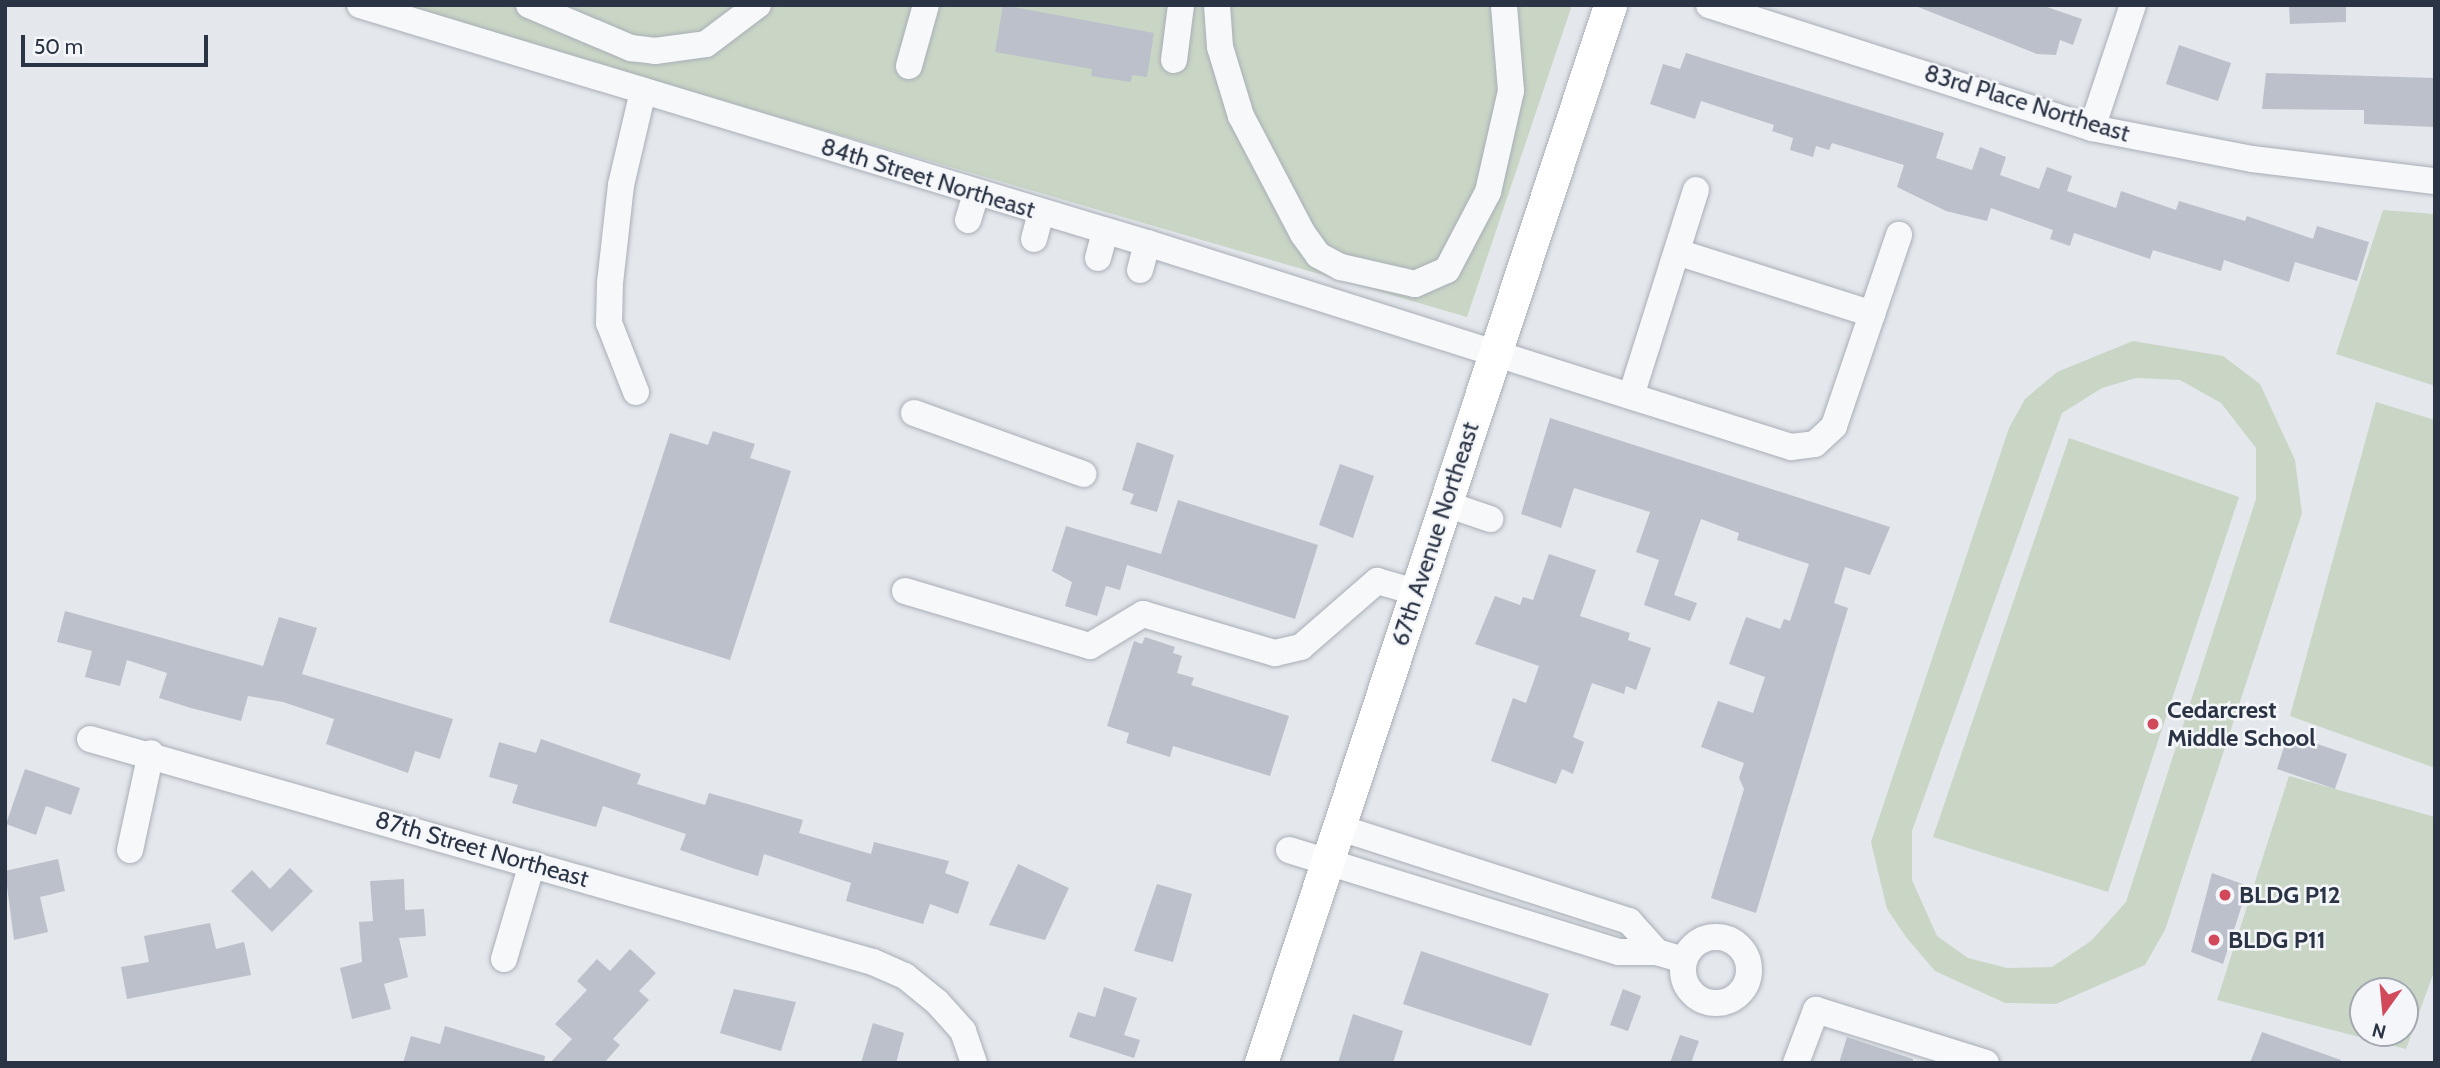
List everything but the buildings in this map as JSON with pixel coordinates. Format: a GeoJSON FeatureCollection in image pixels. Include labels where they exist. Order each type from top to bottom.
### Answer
{"type":"FeatureCollection","features":[{"type":"Feature","properties":{"kind":"main road","name":"67th Avenue Northeast"},"geometry":{"type":"LineString","coordinates":[[1261,1063],[1443,503],[1496,352],[1610,5]]}},
{"type":"Feature","properties":{"kind":"street","name":"84th Street Northeast"},"geometry":{"type":"LineString","coordinates":[[360,5],[643,91],[874,156],[1041,213],[1115,229],[1147,243],[1496,352],[1780,445],[1815,444],[1834,426],[1899,235]]}},
{"type":"Feature","properties":{"kind":"street"},"geometry":{"type":"LineString","coordinates":[[529,5],[631,48],[655,51],[706,44],[758,5]]}},
{"type":"Feature","properties":{"kind":"street"},"geometry":{"type":"LineString","coordinates":[[909,66],[926,5]]}},
{"type":"Feature","properties":{"kind":"street"},"geometry":{"type":"LineString","coordinates":[[1174,60],[1181,5]]}},
{"type":"Feature","properties":{"kind":"street"},"geometry":{"type":"LineString","coordinates":[[1217,5],[1220,47],[1241,116],[1303,234],[1318,254],[1341,267],[1415,284],[1447,270],[1488,192],[1511,91],[1504,5]]}},
{"type":"Feature","properties":{"kind":"street","name":"83rd Place Northeast"},"geometry":{"type":"LineString","coordinates":[[1709,5],[2092,128],[2252,159],[2435,181]]}},
{"type":"Feature","properties":{"kind":"street"},"geometry":{"type":"LineString","coordinates":[[2092,128],[2133,5]]}},
{"type":"Feature","properties":{"kind":"street"},"geometry":{"type":"LineString","coordinates":[[636,392],[609,323],[610,283],[621,185],[643,91]]}},
{"type":"Feature","properties":{"kind":"street"},"geometry":{"type":"LineString","coordinates":[[1631,396],[1696,190]]}},
{"type":"Feature","properties":{"kind":"street"},"geometry":{"type":"LineString","coordinates":[[968,220],[976,192]]}},
{"type":"Feature","properties":{"kind":"street"},"geometry":{"type":"LineString","coordinates":[[1034,239],[1041,213]]}},
{"type":"Feature","properties":{"kind":"street"},"geometry":{"type":"LineString","coordinates":[[1098,258],[1115,229]]}},
{"type":"Feature","properties":{"kind":"street"},"geometry":{"type":"LineString","coordinates":[[1140,270],[1147,243]]}},
{"type":"Feature","properties":{"kind":"street"},"geometry":{"type":"LineString","coordinates":[[1677,251],[1872,314]]}},
{"type":"Feature","properties":{"kind":"street"},"geometry":{"type":"LineString","coordinates":[[914,413],[1083,474]]}},
{"type":"Feature","properties":{"kind":"street"},"geometry":{"type":"LineString","coordinates":[[1443,503],[1490,519]]}},
{"type":"Feature","properties":{"kind":"street"},"geometry":{"type":"LineString","coordinates":[[905,590],[1090,646],[1143,614],[1275,653],[1301,647],[1377,581],[1416,592]]}},
{"type":"Feature","properties":{"kind":"street","name":"87th Street Northeast"},"geometry":{"type":"LineString","coordinates":[[90,739],[152,753],[873,962],[905,976],[937,1002],[963,1031],[974,1063]]}},
{"type":"Feature","properties":{"kind":"street"},"geometry":{"type":"LineString","coordinates":[[130,850],[152,753]]}},
{"type":"Feature","properties":{"kind":"street"},"geometry":{"type":"LineString","coordinates":[[1338,827],[1629,921],[1657,951]]}},
{"type":"Feature","properties":{"kind":"street"},"geometry":{"type":"LineString","coordinates":[[1289,850],[1619,951],[1657,951],[1684,960]]}},
{"type":"Feature","properties":{"kind":"street"},"geometry":{"type":"LineString","coordinates":[[504,959],[532,864]]}},
{"type":"Feature","properties":{"kind":"street"},"geometry":{"type":"LineString","coordinates":[[1619,951],[1629,921]]}},
{"type":"Feature","properties":{"kind":"street"},"geometry":{"type":"LineString","coordinates":[[1796,1063],[1816,1010],[1986,1063]]}},
{"type":"Feature","properties":{"kind":"green space"},"geometry":{"type":"Polygon","coordinates":[[[393,5],[1572,5],[1467,317],[393,5]]]}},
{"type":"Feature","properties":{"kind":"green space"},"geometry":{"type":"Polygon","coordinates":[[[2383,210],[2435,214],[2435,386],[2336,354],[2383,210]]]}},
{"type":"Feature","properties":{"kind":"green space"},"geometry":{"type":"Polygon","coordinates":[[[2133,341],[2223,356],[2260,384],[2295,460],[2302,513],[2165,930],[2145,965],[2056,1004],[2005,1003],[1935,971],[1906,937],[1887,909],[1871,842],[2009,428],[2025,399],[2057,372],[2133,341]],[[2136,378],[2102,388],[2062,413],[1912,831],[1912,880],[1937,936],[1968,958],[2007,968],[2052,967],[2091,941],[2126,902],[2256,499],[2256,448],[2221,403],[2180,380],[2136,378]]]}},
{"type":"Feature","properties":{"kind":"green space"},"geometry":{"type":"Polygon","coordinates":[[[2376,402],[2435,420],[2435,768],[2290,716],[2376,402]]]}},
{"type":"Feature","properties":{"kind":"green space"},"geometry":{"type":"Polygon","coordinates":[[[2069,438],[2239,497],[2108,892],[1933,837],[2069,438]]]}},
{"type":"Feature","properties":{"kind":"green space"},"geometry":{"type":"Polygon","coordinates":[[[2289,776],[2435,817],[2435,969],[2419,1013],[2419,977],[2349,977],[2349,1034],[2217,1000],[2289,776]]]}},
{"type":"Feature","properties":{"kind":"place","name":"Cedarcrest Middle School"},"geometry":{"type":"Point","coordinates":[2153,724]}},
{"type":"Feature","properties":{"kind":"place","name":"BLDG P12"},"geometry":{"type":"Point","coordinates":[2225,895]}},
{"type":"Feature","properties":{"kind":"place","name":"BLDG P11"},"geometry":{"type":"Point","coordinates":[2214,940]}}]}
